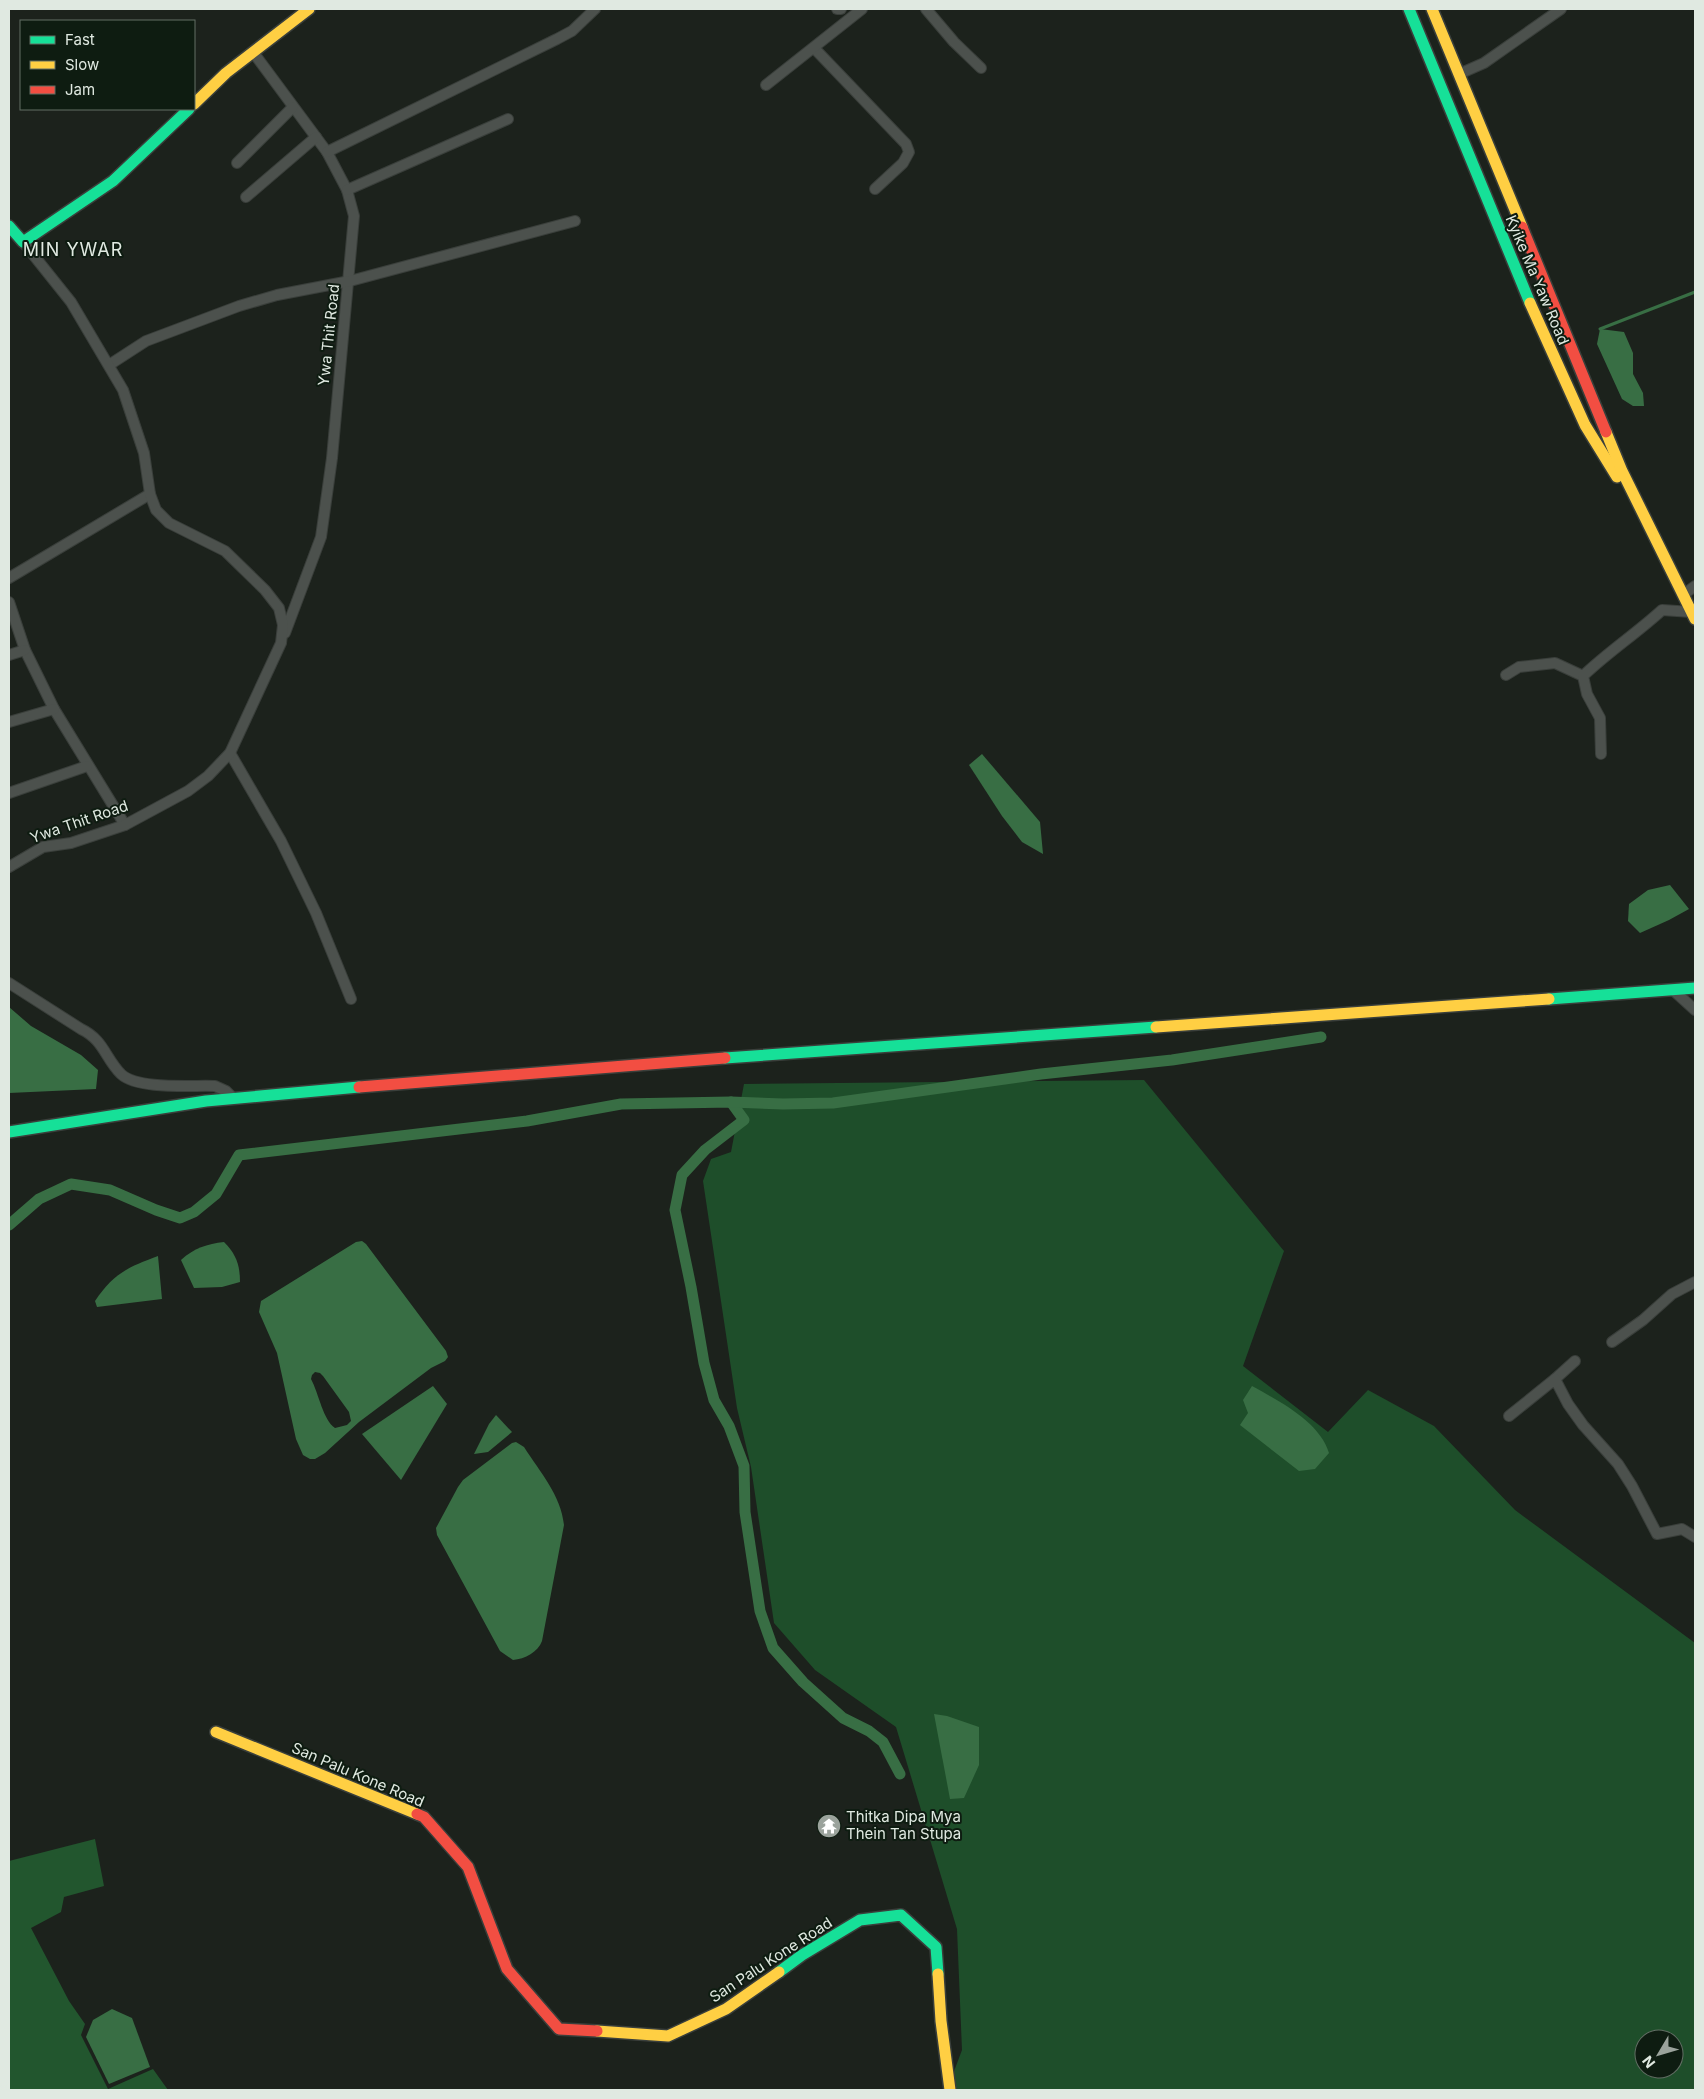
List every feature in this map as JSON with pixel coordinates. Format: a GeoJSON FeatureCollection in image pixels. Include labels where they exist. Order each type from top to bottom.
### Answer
{"type":"FeatureCollection","features":[{"type":"Feature","properties":{"kind":"main road"},"geometry":{"type":"LineString","coordinates":[[195,103],[226,73],[309,9]]}},
{"type":"Feature","properties":{"kind":"main road","name":"Kyike Ma Yaw Road"},"geometry":{"type":"LineString","coordinates":[[1409,9],[1547,344],[1585,424],[1662,552]]}},
{"type":"Feature","properties":{"kind":"main road","name":"Kyike Ma Yaw Road"},"geometry":{"type":"LineString","coordinates":[[1432,9],[1622,471],[1694,615]]}},
{"type":"Feature","properties":{"kind":"main road"},"geometry":{"type":"LineString","coordinates":[[23,242],[114,180],[188,110]]}},
{"type":"Feature","properties":{"kind":"main road","name":"Ywa Thit Road"},"geometry":{"type":"LineString","coordinates":[[9,226],[23,242]]}},
{"type":"Feature","properties":{"kind":"main road"},"geometry":{"type":"LineString","coordinates":[[9,1132],[127,1111],[234,1098],[502,1077],[586,1068],[1695,988]]}},
{"type":"Feature","properties":{"kind":"main road","name":"San Palu Kone Road"},"geometry":{"type":"LineString","coordinates":[[216,1732],[424,1817],[468,1867],[507,1969],[559,2029],[668,2036],[726,2009],[802,1955],[860,1920],[900,1915],[936,1947],[941,2022],[950,2090]]}},
{"type":"Feature","properties":{"kind":"street"},"geometry":{"type":"LineString","coordinates":[[327,152],[572,31],[595,9]]}},
{"type":"Feature","properties":{"kind":"street"},"geometry":{"type":"LineString","coordinates":[[766,85],[862,9]]}},
{"type":"Feature","properties":{"kind":"street"},"geometry":{"type":"LineString","coordinates":[[926,9],[954,42],[981,68]]}},
{"type":"Feature","properties":{"kind":"street"},"geometry":{"type":"LineString","coordinates":[[1459,74],[1484,63],[1561,9]]}},
{"type":"Feature","properties":{"kind":"street"},"geometry":{"type":"LineString","coordinates":[[814,48],[906,144],[908,152],[904,163],[875,189]]}},
{"type":"Feature","properties":{"kind":"street","name":"Ywa Thit Road"},"geometry":{"type":"LineString","coordinates":[[9,867],[43,847],[71,843],[125,826],[188,791],[208,776],[230,754],[281,643],[321,536],[332,458],[350,281],[354,216],[347,190],[327,152],[253,52]]}},
{"type":"Feature","properties":{"kind":"street"},"geometry":{"type":"LineString","coordinates":[[237,163],[293,107]]}},
{"type":"Feature","properties":{"kind":"street"},"geometry":{"type":"LineString","coordinates":[[347,190],[508,119]]}},
{"type":"Feature","properties":{"kind":"street"},"geometry":{"type":"LineString","coordinates":[[246,197],[316,137]]}},
{"type":"Feature","properties":{"kind":"street"},"geometry":{"type":"LineString","coordinates":[[109,365],[146,341],[176,331],[204,318],[277,295],[350,281],[575,222]]}},
{"type":"Feature","properties":{"kind":"street","name":"Ywa Thit Road"},"geometry":{"type":"LineString","coordinates":[[23,242],[71,302],[123,390],[144,453],[150,494],[161,517],[169,523],[225,551],[264,590],[278,608],[283,624],[281,643]]}},
{"type":"Feature","properties":{"kind":"street"},"geometry":{"type":"LineString","coordinates":[[9,578],[150,494]]}},
{"type":"Feature","properties":{"kind":"street"},"geometry":{"type":"LineString","coordinates":[[1684,595],[1695,586]]}},
{"type":"Feature","properties":{"kind":"street"},"geometry":{"type":"LineString","coordinates":[[9,602],[24,650],[54,709],[125,826]]}},
{"type":"Feature","properties":{"kind":"street"},"geometry":{"type":"LineString","coordinates":[[1583,676],[1599,661],[1636,634],[1662,610],[1694,615]]}},
{"type":"Feature","properties":{"kind":"street"},"geometry":{"type":"LineString","coordinates":[[9,655],[24,650]]}},
{"type":"Feature","properties":{"kind":"street"},"geometry":{"type":"LineString","coordinates":[[1506,675],[1519,668],[1555,663],[1583,676]]}},
{"type":"Feature","properties":{"kind":"street"},"geometry":{"type":"LineString","coordinates":[[1583,676],[1587,694],[1600,718],[1601,754]]}},
{"type":"Feature","properties":{"kind":"street"},"geometry":{"type":"LineString","coordinates":[[9,722],[54,709]]}},
{"type":"Feature","properties":{"kind":"street"},"geometry":{"type":"LineString","coordinates":[[230,754],[281,841],[316,913],[351,999]]}},
{"type":"Feature","properties":{"kind":"street"},"geometry":{"type":"LineString","coordinates":[[9,793],[87,766]]}},
{"type":"Feature","properties":{"kind":"street"},"geometry":{"type":"LineString","coordinates":[[9,983],[91,1034],[102,1046],[121,1074],[133,1082],[215,1086],[226,1091],[234,1098]]}},
{"type":"Feature","properties":{"kind":"street"},"geometry":{"type":"LineString","coordinates":[[1673,990],[1695,1010]]}},
{"type":"Feature","properties":{"kind":"street"},"geometry":{"type":"LineString","coordinates":[[1612,1342],[1643,1320],[1672,1294],[1695,1282]]}},
{"type":"Feature","properties":{"kind":"street"},"geometry":{"type":"LineString","coordinates":[[1509,1416],[1575,1361]]}},
{"type":"Feature","properties":{"kind":"street"},"geometry":{"type":"LineString","coordinates":[[1555,1379],[1582,1425],[1618,1464],[1632,1486],[1656,1534],[1682,1529],[1695,1537]]}},
{"type":"Feature","properties":{"kind":"shaded area"},"geometry":{"type":"Polygon","coordinates":[[[1600,329],[1624,332],[1633,353],[1633,374],[1643,393],[1644,406],[1633,406],[1622,399],[1597,344],[1600,329]]]}},
{"type":"Feature","properties":{"kind":"shaded area"},"geometry":{"type":"Polygon","coordinates":[[[982,754],[1040,822],[1043,854],[1022,842],[1002,816],[969,765],[982,754]]]}},
{"type":"Feature","properties":{"kind":"shaded area"},"geometry":{"type":"Polygon","coordinates":[[[1670,885],[1689,909],[1640,933],[1628,921],[1629,904],[1648,890],[1670,885]]]}},
{"type":"Feature","properties":{"kind":"shaded area"},"geometry":{"type":"Polygon","coordinates":[[[9,1007],[31,1026],[81,1055],[98,1070],[96,1089],[9,1093],[9,1007]]]}},
{"type":"Feature","properties":{"kind":"shaded area"},"geometry":{"type":"Polygon","coordinates":[[[1144,1080],[1284,1251],[1243,1366],[1328,1432],[1368,1390],[1434,1426],[1515,1510],[1695,1643],[1695,2090],[947,2090],[962,2050],[957,1929],[896,1727],[815,1670],[774,1623],[751,1467],[737,1408],[703,1181],[711,1159],[731,1152],[744,1084],[1144,1080]]]}},
{"type":"Feature","properties":{"kind":"shaded area"},"geometry":{"type":"Polygon","coordinates":[[[362,1241],[366,1244],[446,1351],[448,1357],[359,1422],[325,1453],[315,1459],[310,1459],[303,1455],[296,1439],[277,1353],[259,1312],[261,1301],[356,1242],[362,1241]],[[315,1372],[311,1379],[327,1419],[335,1428],[347,1425],[351,1421],[349,1412],[320,1373],[315,1372]]]}},
{"type":"Feature","properties":{"kind":"shaded area"},"geometry":{"type":"Polygon","coordinates":[[[224,1242],[237,1260],[240,1282],[222,1287],[194,1288],[181,1260],[201,1247],[224,1242]]]}},
{"type":"Feature","properties":{"kind":"shaded area"},"geometry":{"type":"Polygon","coordinates":[[[158,1256],[162,1299],[97,1307],[95,1301],[115,1278],[130,1268],[158,1256]]]}},
{"type":"Feature","properties":{"kind":"shaded area"},"geometry":{"type":"Polygon","coordinates":[[[433,1386],[447,1404],[401,1480],[362,1434],[433,1386]]]}},
{"type":"Feature","properties":{"kind":"shaded area"},"geometry":{"type":"Polygon","coordinates":[[[1252,1386],[1286,1406],[1308,1422],[1317,1432],[1329,1453],[1315,1469],[1299,1471],[1240,1425],[1248,1413],[1243,1400],[1252,1386]]]}},
{"type":"Feature","properties":{"kind":"shaded area"},"geometry":{"type":"Polygon","coordinates":[[[496,1415],[512,1432],[488,1452],[474,1454],[489,1424],[496,1415]]]}},
{"type":"Feature","properties":{"kind":"shaded area"},"geometry":{"type":"Polygon","coordinates":[[[516,1442],[524,1447],[549,1484],[559,1504],[564,1525],[542,1641],[530,1654],[513,1660],[500,1651],[437,1535],[436,1528],[463,1480],[512,1443],[516,1442]]]}},
{"type":"Feature","properties":{"kind":"shaded area"},"geometry":{"type":"Polygon","coordinates":[[[934,1714],[947,1716],[979,1727],[979,1765],[964,1798],[950,1799],[934,1714]]]}},
{"type":"Feature","properties":{"kind":"shaded area"},"geometry":{"type":"Polygon","coordinates":[[[95,1839],[104,1886],[64,1897],[61,1912],[31,1928],[69,2001],[85,2024],[81,2035],[108,2089],[153,2069],[168,2090],[9,2090],[9,1861],[95,1839]]]}},
{"type":"Feature","properties":{"kind":"shaded area"},"geometry":{"type":"Polygon","coordinates":[[[112,2009],[132,2018],[150,2067],[109,2084],[86,2037],[93,2020],[112,2009]]]}},
{"type":"Feature","properties":{"kind":"waterway"},"geometry":{"type":"LineString","coordinates":[[1600,329],[1695,292]]}},
{"type":"Feature","properties":{"kind":"waterway"},"geometry":{"type":"LineString","coordinates":[[9,1225],[39,1199],[71,1184],[110,1190],[180,1218],[194,1212],[216,1194],[239,1155],[527,1121],[621,1104],[833,1103],[1041,1074],[1172,1060],[1321,1037]]}},
{"type":"Feature","properties":{"kind":"waterway"},"geometry":{"type":"LineString","coordinates":[[731,1102],[744,1120],[705,1150],[682,1175],[675,1210],[704,1363],[714,1400],[729,1426],[744,1466],[745,1512],[760,1611],[773,1648],[803,1682],[843,1718],[869,1731],[883,1742],[900,1774]]}},
{"type":"Feature","properties":{"kind":"traffic: fast"},"geometry":{"type":"LineString","coordinates":[[1409,9],[1530,303]]}},
{"type":"Feature","properties":{"kind":"traffic: fast"},"geometry":{"type":"LineString","coordinates":[[9,226],[23,242],[113,181],[188,110]]}},
{"type":"Feature","properties":{"kind":"traffic: fast"},"geometry":{"type":"LineString","coordinates":[[1549,999],[1695,988]]}},
{"type":"Feature","properties":{"kind":"traffic: fast"},"geometry":{"type":"LineString","coordinates":[[725,1058],[1156,1027]]}},
{"type":"Feature","properties":{"kind":"traffic: fast"},"geometry":{"type":"LineString","coordinates":[[9,1132],[206,1101],[359,1087]]}},
{"type":"Feature","properties":{"kind":"traffic: fast"},"geometry":{"type":"LineString","coordinates":[[779,1972],[802,1955],[860,1920],[901,1915],[936,1947],[938,1974]]}},
{"type":"Feature","properties":{"kind":"traffic: slow"},"geometry":{"type":"LineString","coordinates":[[195,103],[226,73],[309,9]]}},
{"type":"Feature","properties":{"kind":"traffic: slow"},"geometry":{"type":"LineString","coordinates":[[1432,9],[1522,227]]}},
{"type":"Feature","properties":{"kind":"traffic: slow"},"geometry":{"type":"LineString","coordinates":[[1530,303],[1585,425],[1617,477]]}},
{"type":"Feature","properties":{"kind":"traffic: slow"},"geometry":{"type":"LineString","coordinates":[[1606,432],[1622,471],[1695,619]]}},
{"type":"Feature","properties":{"kind":"traffic: slow"},"geometry":{"type":"LineString","coordinates":[[1156,1027],[1549,999]]}},
{"type":"Feature","properties":{"kind":"traffic: slow"},"geometry":{"type":"LineString","coordinates":[[216,1732],[417,1814]]}},
{"type":"Feature","properties":{"kind":"traffic: slow"},"geometry":{"type":"LineString","coordinates":[[597,2031],[668,2036],[726,2009],[779,1972]]}},
{"type":"Feature","properties":{"kind":"traffic: slow"},"geometry":{"type":"LineString","coordinates":[[938,1974],[941,2021],[950,2090]]}},
{"type":"Feature","properties":{"kind":"traffic: jam"},"geometry":{"type":"LineString","coordinates":[[1522,227],[1606,432]]}},
{"type":"Feature","properties":{"kind":"traffic: jam"},"geometry":{"type":"LineString","coordinates":[[359,1087],[725,1058]]}},
{"type":"Feature","properties":{"kind":"traffic: jam"},"geometry":{"type":"LineString","coordinates":[[417,1814],[424,1817],[468,1867],[507,1969],[559,2029],[597,2031]]}},
{"type":"Feature","properties":{"kind":"place","name":"Thitka Dipa Mya Thein Tan Stupa"},"geometry":{"type":"Point","coordinates":[829,1826]}},
{"type":"Feature","properties":{"kind":"district","name":"MIN YWAR"},"geometry":{"type":"Point","coordinates":[73,250]}}]}
